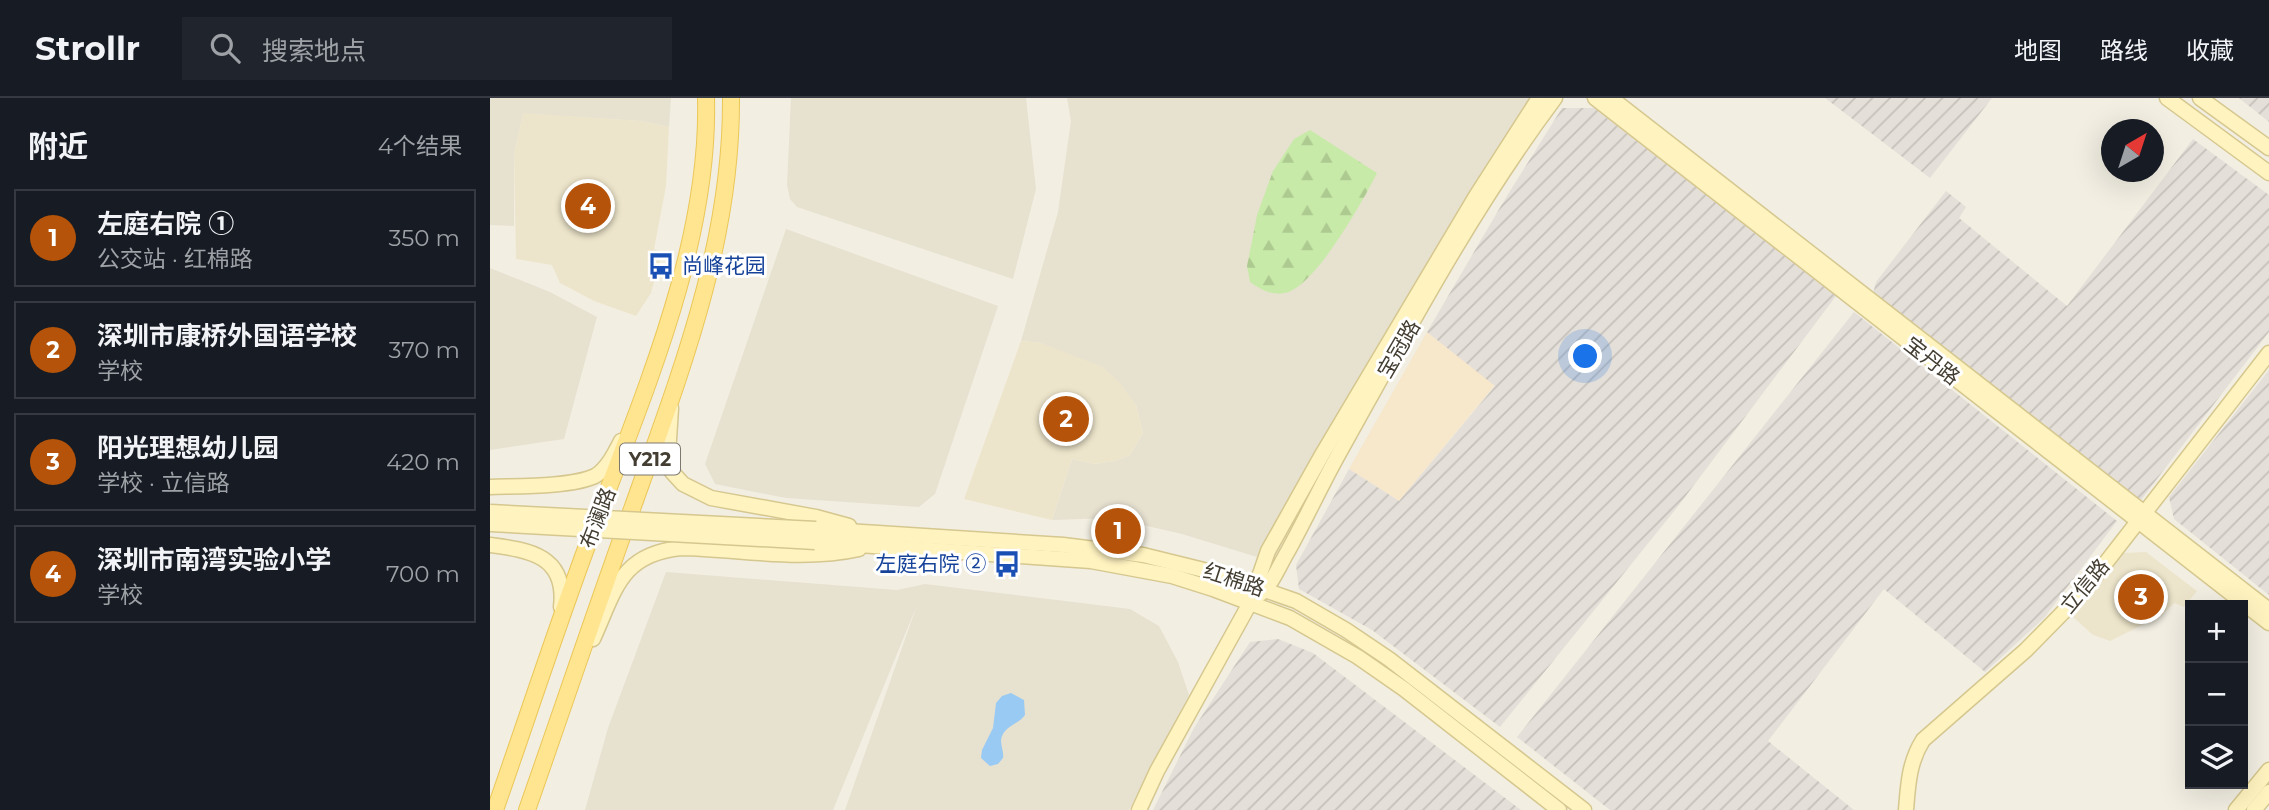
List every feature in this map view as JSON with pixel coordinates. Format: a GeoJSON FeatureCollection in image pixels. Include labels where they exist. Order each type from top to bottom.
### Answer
{"type":"FeatureCollection","features":[{"type":"Feature","properties":{"kind":"main road","name":"布澜路"},"geometry":{"type":"LineString","coordinates":[[495,810],[590,537],[646,393],[683,275],[698,193],[706,98]]}},
{"type":"Feature","properties":{"kind":"main road","name":"布澜路"},"geometry":{"type":"LineString","coordinates":[[527,810],[672,397],[709,281],[726,196],[731,98]]}},
{"type":"Feature","properties":{"kind":"street","name":"宝冠路"},"geometry":{"type":"LineString","coordinates":[[1260,588],[1265,556],[1323,453],[1476,196],[1539,98]]}},
{"type":"Feature","properties":{"kind":"street","name":"宝冠路"},"geometry":{"type":"LineString","coordinates":[[1139,810],[1157,771],[1250,603],[1311,510],[1336,460],[1462,237],[1504,168],[1555,98]]}},
{"type":"Feature","properties":{"kind":"street","name":"宝丹路"},"geometry":{"type":"LineString","coordinates":[[1595,98],[2141,517],[2269,610]]}},
{"type":"Feature","properties":{"kind":"street","name":"宝丹路"},"geometry":{"type":"LineString","coordinates":[[1611,98],[2141,517],[2269,623]]}},
{"type":"Feature","properties":{"kind":"street"},"geometry":{"type":"LineString","coordinates":[[2167,98],[2269,173]]}},
{"type":"Feature","properties":{"kind":"street"},"geometry":{"type":"LineString","coordinates":[[2200,98],[2269,148]]}},
{"type":"Feature","properties":{"kind":"street","name":"立信路"},"geometry":{"type":"LineString","coordinates":[[1906,810],[1910,766],[1923,740],[2056,621],[2083,592],[2269,353]]}},
{"type":"Feature","properties":{"kind":"street"},"geometry":{"type":"LineString","coordinates":[[490,487],[576,481],[595,476],[612,457],[646,393]]}},
{"type":"Feature","properties":{"kind":"street"},"geometry":{"type":"LineString","coordinates":[[672,397],[667,455],[672,472],[683,484],[711,498],[816,517],[874,539]]}},
{"type":"Feature","properties":{"kind":"street"},"geometry":{"type":"LineString","coordinates":[[490,512],[816,535]]}},
{"type":"Feature","properties":{"kind":"street"},"geometry":{"type":"LineString","coordinates":[[490,524],[816,535]]}},
{"type":"Feature","properties":{"kind":"street","name":"红棉路"},"geometry":{"type":"LineString","coordinates":[[816,535],[1131,566],[1182,579],[1250,603],[1290,618],[1358,657],[1404,689],[1559,810]]}},
{"type":"Feature","properties":{"kind":"street"},"geometry":{"type":"LineString","coordinates":[[571,684],[619,583],[635,563],[647,555],[663,549],[681,548],[824,555],[874,539]]}},
{"type":"Feature","properties":{"kind":"street","name":"红棉路"},"geometry":{"type":"LineString","coordinates":[[874,539],[1063,545],[1118,551],[1216,573],[1296,601],[1368,644],[1584,810]]}},
{"type":"Feature","properties":{"kind":"street"},"geometry":{"type":"LineString","coordinates":[[490,545],[532,552],[551,565],[558,575],[563,591],[561,606],[544,672]]}},
{"type":"Feature","properties":{"kind":"street"},"geometry":{"type":"LineString","coordinates":[[2236,810],[2269,770]]}},
{"type":"Feature","properties":{"kind":"street"},"geometry":{"type":"LineString","coordinates":[[2254,810],[2269,792]]}},
{"type":"Feature","properties":{"kind":"shaded area"},"geometry":{"type":"Polygon","coordinates":[[[490,98],[671,98],[669,127],[641,121],[523,114],[514,155],[514,226],[490,225],[490,98]]]}},
{"type":"Feature","properties":{"kind":"shaded area"},"geometry":{"type":"Polygon","coordinates":[[[791,98],[1026,98],[1036,189],[1013,279],[797,207],[790,199],[787,185],[791,98]]]}},
{"type":"Feature","properties":{"kind":"shaded area"},"geometry":{"type":"Polygon","coordinates":[[[1067,98],[1537,98],[1381,349],[1257,557],[1182,534],[1112,518],[1052,520],[1072,459],[1094,464],[1115,461],[1130,455],[1143,433],[1136,405],[1041,343],[1021,341],[1058,212],[1071,121],[1067,98]]]}},
{"type":"Feature","properties":{"kind":"shaded area"},"geometry":{"type":"Polygon","coordinates":[[[1825,98],[1992,98],[1930,178],[1825,98]]]}},
{"type":"Feature","properties":{"kind":"shaded area"},"geometry":{"type":"Polygon","coordinates":[[[2239,98],[2269,98],[2269,122],[2239,98]]]}},
{"type":"Feature","properties":{"kind":"shaded area"},"geometry":{"type":"Polygon","coordinates":[[[1562,108],[1594,108],[1836,296],[1679,505],[1500,727],[1372,630],[1299,589],[1296,565],[1349,469],[1399,501],[1495,386],[1427,332],[1562,108]]]}},
{"type":"Feature","properties":{"kind":"shaded area"},"geometry":{"type":"Polygon","coordinates":[[[523,113],[641,121],[669,127],[666,186],[654,249],[662,252],[651,293],[636,316],[594,301],[560,283],[552,265],[516,259],[514,155],[523,113]]]}},
{"type":"Feature","properties":{"kind":"shaded area"},"geometry":{"type":"Polygon","coordinates":[[[2193,139],[2269,195],[2269,332],[2141,500],[1873,294],[1876,282],[1946,191],[1966,207],[1959,218],[2067,306],[2161,182],[2164,182],[2164,177],[2193,139]]]}},
{"type":"Feature","properties":{"kind":"shaded area"},"geometry":{"type":"Polygon","coordinates":[[[786,229],[998,306],[935,494],[919,507],[786,498],[715,484],[705,464],[786,229]]]}},
{"type":"Feature","properties":{"kind":"shaded area"},"geometry":{"type":"Polygon","coordinates":[[[490,268],[550,292],[597,317],[564,439],[490,450],[490,268]]]}},
{"type":"Feature","properties":{"kind":"shaded area"},"geometry":{"type":"Polygon","coordinates":[[[1854,312],[2117,521],[2044,618],[1985,672],[1884,589],[1768,741],[1854,810],[1610,810],[1517,737],[1854,312]]]}},
{"type":"Feature","properties":{"kind":"shaded area"},"geometry":{"type":"Polygon","coordinates":[[[1427,332],[1495,385],[1399,501],[1349,469],[1427,332]]]}},
{"type":"Feature","properties":{"kind":"shaded area"},"geometry":{"type":"Polygon","coordinates":[[[1021,341],[1041,343],[1103,367],[1120,383],[1136,405],[1143,433],[1130,455],[1115,461],[1094,464],[1072,459],[1052,520],[964,499],[1021,341]]]}},
{"type":"Feature","properties":{"kind":"shaded area"},"geometry":{"type":"Polygon","coordinates":[[[2269,370],[2269,595],[2174,519],[2169,497],[2269,370]]]}},
{"type":"Feature","properties":{"kind":"shaded area"},"geometry":{"type":"Polygon","coordinates":[[[2146,552],[2197,591],[2190,600],[2185,600],[2184,607],[2174,603],[2162,615],[2110,641],[2093,635],[2073,617],[2124,553],[2146,552]]]}},
{"type":"Feature","properties":{"kind":"shaded area"},"geometry":{"type":"Polygon","coordinates":[[[666,572],[897,590],[925,584],[1130,609],[1159,626],[1178,662],[1189,695],[1129,810],[845,810],[917,605],[833,810],[585,810],[608,728],[666,572]]]}},
{"type":"Feature","properties":{"kind":"shaded area"},"geometry":{"type":"Polygon","coordinates":[[[1278,639],[1313,653],[1521,810],[1153,810],[1194,728],[1250,642],[1278,639]]]}},
{"type":"Feature","properties":{"kind":"green space"},"geometry":{"type":"Polygon","coordinates":[[[1310,130],[1377,173],[1337,241],[1310,276],[1285,293],[1270,293],[1250,282],[1247,266],[1257,215],[1273,171],[1294,139],[1310,130]]]}},
{"type":"Feature","properties":{"kind":"water"},"geometry":{"type":"Polygon","coordinates":[[[1011,693],[1024,700],[1025,715],[1002,735],[1003,758],[998,764],[990,766],[981,758],[982,750],[993,728],[996,703],[1002,696],[1011,693]]]}},
{"type":"Feature","properties":{"kind":"place","name":"深圳市南湾实验小学"},"geometry":{"type":"Point","coordinates":[588,206]}},
{"type":"Feature","properties":{"kind":"place","name":"尚峰花园"},"geometry":{"type":"Point","coordinates":[661,266]}},
{"type":"Feature","properties":{"kind":"place","name":"深圳市康桥外国语学校"},"geometry":{"type":"Point","coordinates":[1066,419]}},
{"type":"Feature","properties":{"kind":"place","name":"左庭右院 ①"},"geometry":{"type":"Point","coordinates":[1118,531]}},
{"type":"Feature","properties":{"kind":"place","name":"左庭右院 ②"},"geometry":{"type":"Point","coordinates":[1007,564]}},
{"type":"Feature","properties":{"kind":"place","name":"阳光理想幼儿园"},"geometry":{"type":"Point","coordinates":[2141,597]}}]}
